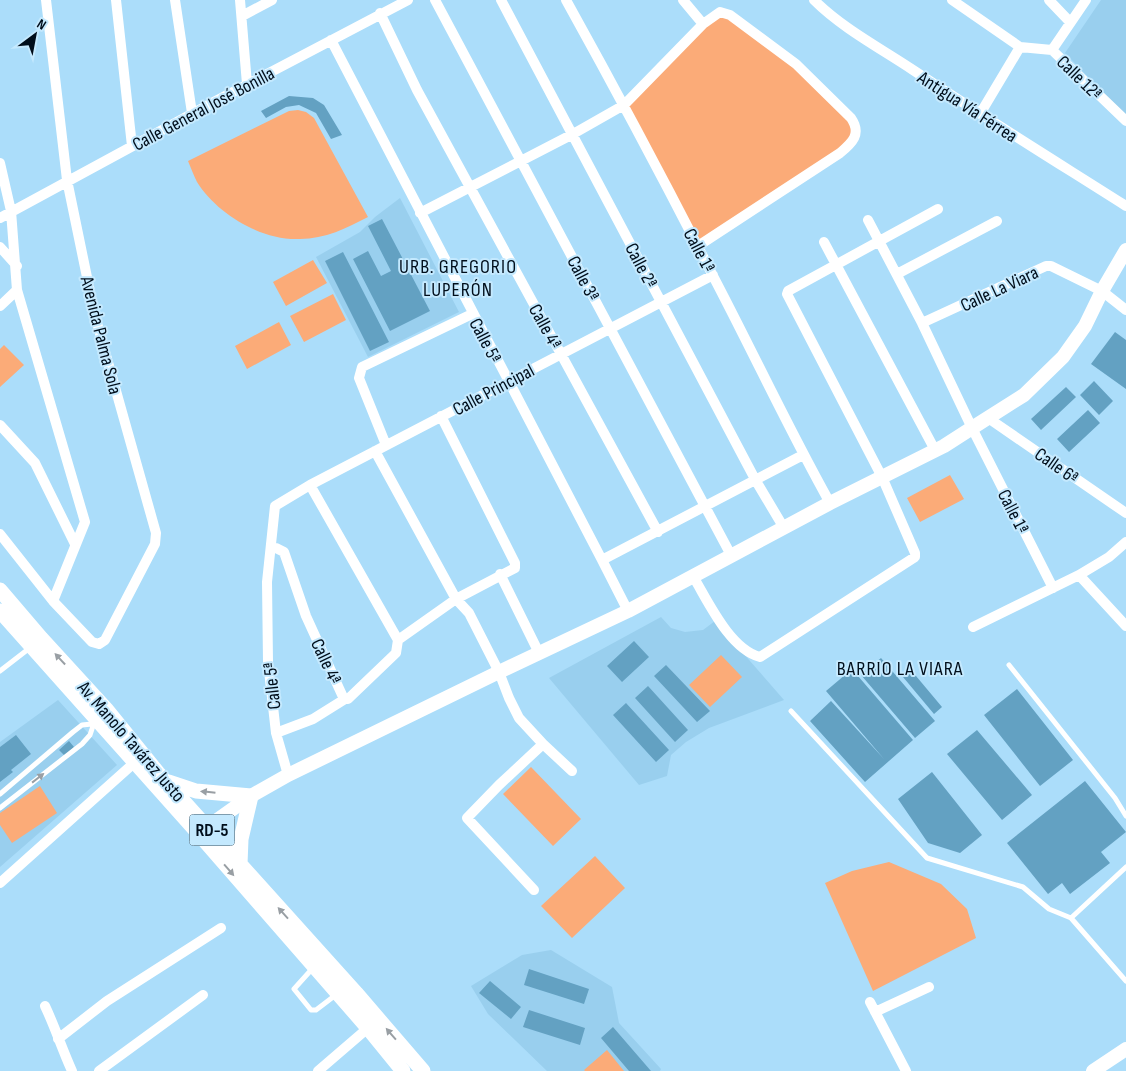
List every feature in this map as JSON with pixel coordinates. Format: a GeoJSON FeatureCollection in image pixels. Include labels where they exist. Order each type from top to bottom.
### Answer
{"type":"FeatureCollection","features":[{"type":"Feature","properties":{"kind":"main road","name":"Av. Manolo Tavárez Justo"},"geometry":{"type":"LineString","coordinates":[[0,590],[41,638],[134,763],[240,864],[423,1071]]}},
{"type":"Feature","properties":{"kind":"main road","name":"Av. Manolo Tavárez Justo"},"geometry":{"type":"LineString","coordinates":[[0,611],[98,717],[168,781],[203,830],[314,967],[403,1071]]}},
{"type":"Feature","properties":{"kind":"main road"},"geometry":{"type":"LineString","coordinates":[[168,781],[196,791],[251,796],[241,839],[240,864]]}},
{"type":"Feature","properties":{"kind":"street","name":"Avenida Palma Sola"},"geometry":{"type":"LineString","coordinates":[[46,0],[67,180],[95,316],[156,533],[155,544],[105,640],[99,644],[92,642],[52,601]]}},
{"type":"Feature","properties":{"kind":"street"},"geometry":{"type":"LineString","coordinates":[[116,0],[132,146]]}},
{"type":"Feature","properties":{"kind":"street"},"geometry":{"type":"LineString","coordinates":[[175,0],[192,114]]}},
{"type":"Feature","properties":{"kind":"street"},"geometry":{"type":"LineString","coordinates":[[240,0],[246,84]]}},
{"type":"Feature","properties":{"kind":"street"},"geometry":{"type":"LineString","coordinates":[[242,16],[272,0]]}},
{"type":"Feature","properties":{"kind":"street","name":"Calle General José Bonilla"},"geometry":{"type":"LineString","coordinates":[[0,218],[246,84],[408,0]]}},
{"type":"Feature","properties":{"kind":"street","name":"Calle 3ª"},"geometry":{"type":"LineString","coordinates":[[435,0],[732,556]]}},
{"type":"Feature","properties":{"kind":"street","name":"Calle 2ª"},"geometry":{"type":"LineString","coordinates":[[501,0],[756,481],[784,528]]}},
{"type":"Feature","properties":{"kind":"street","name":"Calle 1ª"},"geometry":{"type":"LineString","coordinates":[[566,0],[624,105],[713,275],[803,455],[830,503]]}},
{"type":"Feature","properties":{"kind":"street"},"geometry":{"type":"LineString","coordinates":[[683,0],[704,24]]}},
{"type":"Feature","properties":{"kind":"street","name":"Antigua Vía Férrea"},"geometry":{"type":"LineString","coordinates":[[814,0],[826,13],[980,114],[1126,206]]}},
{"type":"Feature","properties":{"kind":"street","name":"Calle 12ª"},"geometry":{"type":"LineString","coordinates":[[952,0],[1020,47],[1052,50],[1126,121]]}},
{"type":"Feature","properties":{"kind":"street"},"geometry":{"type":"LineString","coordinates":[[1049,0],[1070,22]]}},
{"type":"Feature","properties":{"kind":"street"},"geometry":{"type":"LineString","coordinates":[[1052,50],[1086,0]]}},
{"type":"Feature","properties":{"kind":"street"},"geometry":{"type":"LineString","coordinates":[[420,213],[573,134],[624,105],[704,24],[720,12],[730,15],[796,64],[850,118],[856,126],[856,131],[853,140],[840,153],[698,246]]}},
{"type":"Feature","properties":{"kind":"street","name":"Calle 4ª"},"geometry":{"type":"LineString","coordinates":[[380,13],[416,90],[658,532]]}},
{"type":"Feature","properties":{"kind":"street","name":"Calle 5ª"},"geometry":{"type":"LineString","coordinates":[[331,40],[628,612]]}},
{"type":"Feature","properties":{"kind":"street"},"geometry":{"type":"LineString","coordinates":[[980,114],[1020,47]]}},
{"type":"Feature","properties":{"kind":"street"},"geometry":{"type":"LineString","coordinates":[[0,163],[11,211],[17,266],[17,290],[85,522],[52,601],[2,541]]}},
{"type":"Feature","properties":{"kind":"street"},"geometry":{"type":"LineString","coordinates":[[694,578],[718,618],[737,644],[750,655],[760,657],[915,557],[915,553],[882,477],[787,294],[788,291],[938,209]]}},
{"type":"Feature","properties":{"kind":"street","name":"Calle 1ª"},"geometry":{"type":"LineString","coordinates":[[868,220],[922,323],[972,428],[1053,588]]}},
{"type":"Feature","properties":{"kind":"street"},"geometry":{"type":"LineString","coordinates":[[897,274],[997,221]]}},
{"type":"Feature","properties":{"kind":"street"},"geometry":{"type":"LineString","coordinates":[[824,242],[934,450]]}},
{"type":"Feature","properties":{"kind":"street"},"geometry":{"type":"LineString","coordinates":[[0,247],[17,266]]}},
{"type":"Feature","properties":{"kind":"street"},"geometry":{"type":"LineString","coordinates":[[203,830],[251,796],[288,775],[499,672],[628,612],[830,503],[934,450],[988,418],[1024,395],[1063,358],[1084,326],[1126,250]]}},
{"type":"Feature","properties":{"kind":"street","name":"Calle La Viara"},"geometry":{"type":"LineString","coordinates":[[922,323],[1046,266],[1051,266],[1102,291],[1126,310]]}},
{"type":"Feature","properties":{"kind":"street","name":"Calle Principal"},"geometry":{"type":"LineString","coordinates":[[275,506],[310,485],[713,275]]}},
{"type":"Feature","properties":{"kind":"street"},"geometry":{"type":"LineString","coordinates":[[0,306],[17,290]]}},
{"type":"Feature","properties":{"kind":"street"},"geometry":{"type":"LineString","coordinates":[[386,445],[359,378],[362,367],[472,314]]}},
{"type":"Feature","properties":{"kind":"street"},"geometry":{"type":"LineString","coordinates":[[398,640],[456,599],[500,574],[515,568],[515,563],[441,416]]}},
{"type":"Feature","properties":{"kind":"street","name":"Calle 6ª"},"geometry":{"type":"LineString","coordinates":[[988,418],[1126,513]]}},
{"type":"Feature","properties":{"kind":"street"},"geometry":{"type":"LineString","coordinates":[[0,425],[35,463],[75,544]]}},
{"type":"Feature","properties":{"kind":"street"},"geometry":{"type":"LineString","coordinates":[[375,451],[456,599],[469,613],[499,672],[519,718],[572,771]]}},
{"type":"Feature","properties":{"kind":"street"},"geometry":{"type":"LineString","coordinates":[[602,560],[803,455]]}},
{"type":"Feature","properties":{"kind":"street"},"geometry":{"type":"LineString","coordinates":[[276,733],[313,719],[348,699],[396,653],[398,640],[310,485]]}},
{"type":"Feature","properties":{"kind":"street","name":"Calle 5ª"},"geometry":{"type":"LineString","coordinates":[[275,506],[267,582],[268,662],[276,733],[288,775]]}},
{"type":"Feature","properties":{"kind":"street"},"geometry":{"type":"LineString","coordinates":[[973,627],[1079,576],[1109,557],[1126,542]]}},
{"type":"Feature","properties":{"kind":"street","name":"Calle 4ª"},"geometry":{"type":"LineString","coordinates":[[271,548],[284,552],[306,616],[345,699]]}},
{"type":"Feature","properties":{"kind":"street"},"geometry":{"type":"LineString","coordinates":[[500,574],[539,654]]}},
{"type":"Feature","properties":{"kind":"street"},"geometry":{"type":"LineString","coordinates":[[1079,576],[1126,626]]}},
{"type":"Feature","properties":{"kind":"street"},"geometry":{"type":"LineString","coordinates":[[534,890],[467,818],[543,744]]}},
{"type":"Feature","properties":{"kind":"street"},"geometry":{"type":"LineString","coordinates":[[0,883],[134,763]]}},
{"type":"Feature","properties":{"kind":"street"},"geometry":{"type":"LineString","coordinates":[[58,1039],[107,1001],[221,928]]}},
{"type":"Feature","properties":{"kind":"street"},"geometry":{"type":"LineString","coordinates":[[876,1012],[928,987]]}},
{"type":"Feature","properties":{"kind":"street"},"geometry":{"type":"LineString","coordinates":[[100,1071],[203,994]]}},
{"type":"Feature","properties":{"kind":"street"},"geometry":{"type":"LineString","coordinates":[[870,1002],[906,1071]]}},
{"type":"Feature","properties":{"kind":"street"},"geometry":{"type":"LineString","coordinates":[[45,1006],[55,1026],[58,1039],[72,1071]]}},
{"type":"Feature","properties":{"kind":"street"},"geometry":{"type":"LineString","coordinates":[[318,1071],[368,1028]]}},
{"type":"Feature","properties":{"kind":"street"},"geometry":{"type":"LineString","coordinates":[[1093,1071],[1126,1049]]}},
{"type":"Feature","properties":{"kind":"lane"},"geometry":{"type":"LineString","coordinates":[[0,671],[31,646]]}},
{"type":"Feature","properties":{"kind":"lane"},"geometry":{"type":"LineString","coordinates":[[1009,665],[1115,798],[1126,816]]}},
{"type":"Feature","properties":{"kind":"lane"},"geometry":{"type":"LineString","coordinates":[[791,711],[927,858],[1023,887],[1049,910],[1071,918],[1126,981]]}},
{"type":"Feature","properties":{"kind":"lane"},"geometry":{"type":"LineString","coordinates":[[0,794],[73,732],[98,717]]}},
{"type":"Feature","properties":{"kind":"lane"},"geometry":{"type":"LineString","coordinates":[[0,808],[82,744],[90,735],[98,717]]}},
{"type":"Feature","properties":{"kind":"lane"},"geometry":{"type":"LineString","coordinates":[[42,758],[51,768]]}},
{"type":"Feature","properties":{"kind":"lane"},"geometry":{"type":"LineString","coordinates":[[1071,918],[1126,867]]}},
{"type":"Feature","properties":{"kind":"lane"},"geometry":{"type":"LineString","coordinates":[[314,967],[294,989],[306,1004],[314,1011],[338,994]]}},
{"type":"Feature","properties":{"kind":"shaded area"},"geometry":{"type":"Polygon","coordinates":[[[1101,0],[1126,0],[1126,116],[1065,53],[1101,0]]]}},
{"type":"Feature","properties":{"kind":"shaded area"},"geometry":{"type":"Polygon","coordinates":[[[720,12],[747,27],[851,118],[853,140],[698,246],[624,105],[720,12]]]}},
{"type":"Feature","properties":{"kind":"shaded area"},"geometry":{"type":"Polygon","coordinates":[[[298,110],[306,112],[314,118],[368,217],[344,229],[309,239],[285,238],[271,235],[256,230],[228,215],[216,205],[197,182],[188,161],[289,111],[298,110]]]}},
{"type":"Feature","properties":{"kind":"shaded area"},"geometry":{"type":"Polygon","coordinates":[[[400,198],[459,312],[368,357],[316,257],[360,232],[375,217],[400,198]]]}},
{"type":"Feature","properties":{"kind":"shaded area"},"geometry":{"type":"Polygon","coordinates":[[[313,260],[327,283],[286,306],[273,282],[313,260]]]}},
{"type":"Feature","properties":{"kind":"shaded area"},"geometry":{"type":"Polygon","coordinates":[[[333,294],[346,320],[304,342],[290,316],[333,294]]]}},
{"type":"Feature","properties":{"kind":"shaded area"},"geometry":{"type":"Polygon","coordinates":[[[279,322],[291,345],[247,369],[235,346],[279,322]]]}},
{"type":"Feature","properties":{"kind":"shaded area"},"geometry":{"type":"Polygon","coordinates":[[[4,345],[24,365],[0,387],[0,349],[4,345]]]}},
{"type":"Feature","properties":{"kind":"shaded area"},"geometry":{"type":"Polygon","coordinates":[[[950,475],[964,499],[920,522],[907,498],[950,475]]]}},
{"type":"Feature","properties":{"kind":"shaded area"},"geometry":{"type":"Polygon","coordinates":[[[661,617],[671,628],[685,632],[703,630],[715,621],[784,700],[709,728],[686,742],[671,755],[667,776],[639,785],[549,678],[661,617]]]}},
{"type":"Feature","properties":{"kind":"shaded area"},"geometry":{"type":"Polygon","coordinates":[[[721,655],[742,677],[710,707],[689,685],[721,655]]]}},
{"type":"Feature","properties":{"kind":"shaded area"},"geometry":{"type":"Polygon","coordinates":[[[58,700],[117,765],[0,867],[0,742],[58,700]]]}},
{"type":"Feature","properties":{"kind":"shaded area"},"geometry":{"type":"Polygon","coordinates":[[[531,767],[581,819],[553,846],[503,794],[531,767]]]}},
{"type":"Feature","properties":{"kind":"shaded area"},"geometry":{"type":"Polygon","coordinates":[[[40,786],[57,813],[12,843],[0,825],[0,813],[40,786]]]}},
{"type":"Feature","properties":{"kind":"shaded area"},"geometry":{"type":"Polygon","coordinates":[[[595,856],[625,888],[572,938],[541,906],[595,856]]]}},
{"type":"Feature","properties":{"kind":"shaded area"},"geometry":{"type":"Polygon","coordinates":[[[889,862],[941,884],[967,909],[976,938],[873,991],[825,883],[852,871],[889,862]]]}},
{"type":"Feature","properties":{"kind":"shaded area"},"geometry":{"type":"Polygon","coordinates":[[[551,950],[612,987],[619,1023],[661,1069],[660,1071],[547,1071],[488,1014],[471,986],[522,955],[551,950]]]}},
{"type":"Feature","properties":{"kind":"shaded area"},"geometry":{"type":"Polygon","coordinates":[[[607,1050],[624,1071],[584,1070],[607,1050]]]}},
{"type":"Feature","properties":{"kind":"building"},"geometry":{"type":"Polygon","coordinates":[[[289,96],[313,98],[324,105],[342,135],[331,139],[316,113],[299,105],[286,107],[266,118],[261,111],[289,96]]]}},
{"type":"Feature","properties":{"kind":"building"},"geometry":{"type":"Polygon","coordinates":[[[382,219],[430,311],[390,331],[353,259],[368,251],[381,276],[391,271],[368,226],[382,219]]]}},
{"type":"Feature","properties":{"kind":"building"},"geometry":{"type":"Polygon","coordinates":[[[343,252],[389,342],[370,351],[325,261],[343,252]]]}},
{"type":"Feature","properties":{"kind":"building"},"geometry":{"type":"Polygon","coordinates":[[[1115,332],[1126,340],[1126,389],[1091,364],[1115,332]]]}},
{"type":"Feature","properties":{"kind":"building"},"geometry":{"type":"Polygon","coordinates":[[[1094,381],[1113,401],[1099,415],[1080,395],[1094,381]]]}},
{"type":"Feature","properties":{"kind":"building"},"geometry":{"type":"Polygon","coordinates":[[[1066,387],[1076,397],[1041,430],[1031,419],[1066,387]]]}},
{"type":"Feature","properties":{"kind":"building"},"geometry":{"type":"Polygon","coordinates":[[[1088,410],[1100,423],[1069,452],[1057,439],[1088,410]]]}},
{"type":"Feature","properties":{"kind":"building"},"geometry":{"type":"Polygon","coordinates":[[[634,641],[649,657],[622,682],[607,666],[634,641]]]}},
{"type":"Feature","properties":{"kind":"building"},"geometry":{"type":"Polygon","coordinates":[[[881,658],[935,721],[915,738],[861,675],[881,658]]]}},
{"type":"Feature","properties":{"kind":"building"},"geometry":{"type":"Polygon","coordinates":[[[666,665],[710,711],[697,722],[654,676],[666,665]]]}},
{"type":"Feature","properties":{"kind":"building"},"geometry":{"type":"Polygon","coordinates":[[[852,669],[913,740],[865,782],[810,721],[831,701],[884,759],[826,691],[852,669]]]}},
{"type":"Feature","properties":{"kind":"building"},"geometry":{"type":"Polygon","coordinates":[[[911,670],[942,707],[934,714],[903,677],[911,670]]]}},
{"type":"Feature","properties":{"kind":"building"},"geometry":{"type":"Polygon","coordinates":[[[648,686],[688,730],[675,742],[635,698],[648,686]]]}},
{"type":"Feature","properties":{"kind":"building"},"geometry":{"type":"Polygon","coordinates":[[[1017,689],[1073,760],[1040,786],[984,715],[1017,689]]]}},
{"type":"Feature","properties":{"kind":"building"},"geometry":{"type":"Polygon","coordinates":[[[626,703],[669,750],[656,762],[613,715],[626,703]]]}},
{"type":"Feature","properties":{"kind":"building"},"geometry":{"type":"Polygon","coordinates":[[[977,730],[1032,795],[1002,820],[947,754],[977,730]]]}},
{"type":"Feature","properties":{"kind":"building"},"geometry":{"type":"Polygon","coordinates":[[[16,735],[31,754],[11,770],[13,772],[0,782],[0,747],[16,735]]]}},
{"type":"Feature","properties":{"kind":"building"},"geometry":{"type":"Polygon","coordinates":[[[69,741],[74,747],[65,756],[59,750],[69,741]]]}},
{"type":"Feature","properties":{"kind":"building"},"geometry":{"type":"Polygon","coordinates":[[[932,772],[982,835],[960,853],[928,843],[898,799],[932,772]]]}},
{"type":"Feature","properties":{"kind":"building"},"geometry":{"type":"Polygon","coordinates":[[[1085,781],[1126,832],[1101,852],[1110,863],[1070,894],[1062,883],[1048,894],[1007,843],[1085,781]]]}},
{"type":"Feature","properties":{"kind":"building"},"geometry":{"type":"Polygon","coordinates":[[[529,969],[589,989],[584,1004],[524,985],[529,969]]]}},
{"type":"Feature","properties":{"kind":"building"},"geometry":{"type":"Polygon","coordinates":[[[490,981],[521,1007],[511,1019],[479,993],[490,981]]]}},
{"type":"Feature","properties":{"kind":"building"},"geometry":{"type":"Polygon","coordinates":[[[529,1010],[585,1028],[580,1045],[523,1027],[529,1010]]]}},
{"type":"Feature","properties":{"kind":"building"},"geometry":{"type":"Polygon","coordinates":[[[613,1027],[651,1071],[629,1071],[601,1038],[613,1027]]]}},
{"type":"Feature","properties":{"kind":"district","name":"URB. GREGORIO LUPERÓN"},"geometry":{"type":"Point","coordinates":[458,278]}},
{"type":"Feature","properties":{"kind":"district","name":"BARRIO LA VIARA"},"geometry":{"type":"Point","coordinates":[900,668]}}]}
